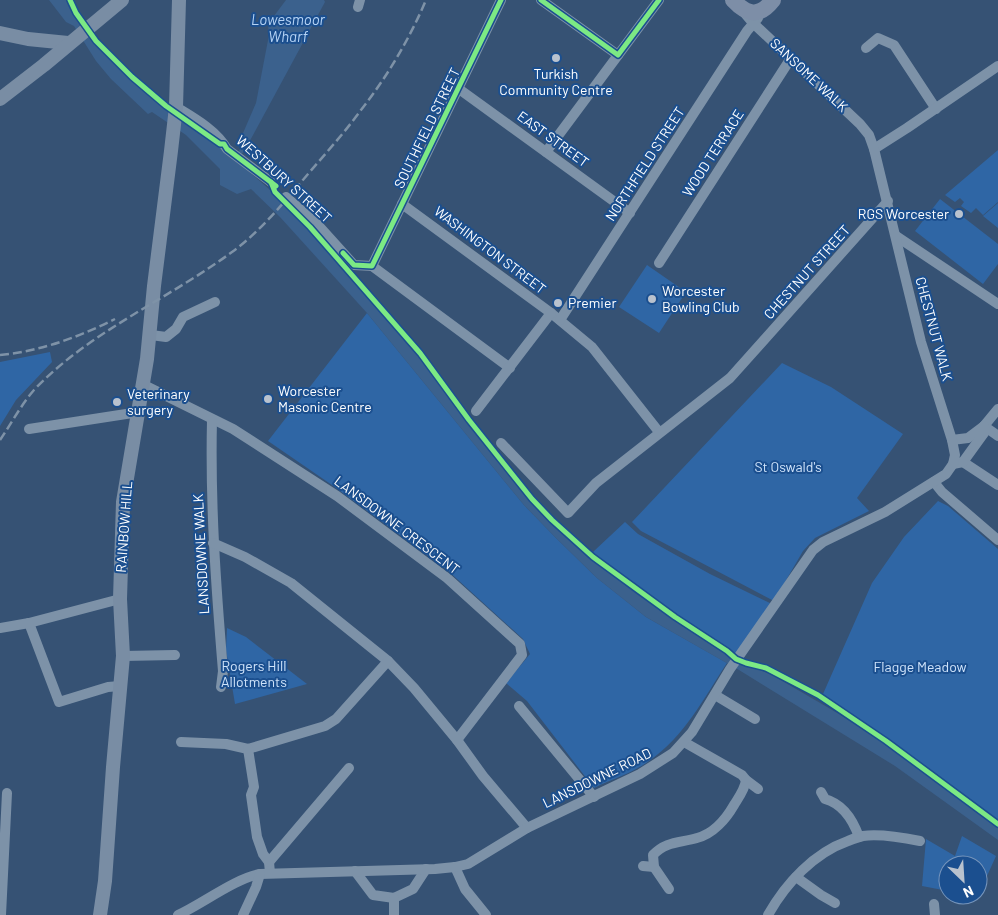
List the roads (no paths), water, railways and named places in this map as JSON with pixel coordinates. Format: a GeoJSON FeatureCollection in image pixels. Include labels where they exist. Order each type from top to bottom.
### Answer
{"type":"FeatureCollection","features":[{"type":"Feature","properties":{"kind":"main road"},"geometry":{"type":"LineString","coordinates":[[0,99],[44,65],[121,0]]}},
{"type":"Feature","properties":{"kind":"main road","name":"RAINBOW HILL"},"geometry":{"type":"LineString","coordinates":[[100,915],[106,881],[123,656],[120,599],[123,502],[144,384],[176,110],[179,0]]}},
{"type":"Feature","properties":{"kind":"main road"},"geometry":{"type":"LineString","coordinates":[[737,4],[746,11],[753,13],[770,4]]}},
{"type":"Feature","properties":{"kind":"main road"},"geometry":{"type":"LineString","coordinates":[[0,33],[28,39],[71,41]]}},
{"type":"Feature","properties":{"kind":"street","name":"SOUTHFIELD STREET"},"geometry":{"type":"LineString","coordinates":[[372,266],[501,0]]}},
{"type":"Feature","properties":{"kind":"street"},"geometry":{"type":"LineString","coordinates":[[541,0],[618,55]]}},
{"type":"Feature","properties":{"kind":"street"},"geometry":{"type":"LineString","coordinates":[[546,152],[659,0]]}},
{"type":"Feature","properties":{"kind":"street","name":"SANSOME WALK"},"geometry":{"type":"LineString","coordinates":[[737,4],[754,23],[860,124],[869,135],[874,149]]}},
{"type":"Feature","properties":{"kind":"street","name":"NORTHFIELD STREET"},"geometry":{"type":"LineString","coordinates":[[560,320],[747,31],[770,4]]}},
{"type":"Feature","properties":{"kind":"street"},"geometry":{"type":"LineString","coordinates":[[866,48],[878,38],[894,45],[936,108]]}},
{"type":"Feature","properties":{"kind":"street","name":"WOOD TERRACE"},"geometry":{"type":"LineString","coordinates":[[659,263],[791,58]]}},
{"type":"Feature","properties":{"kind":"street"},"geometry":{"type":"LineString","coordinates":[[888,201],[874,149],[889,141],[998,66]]}},
{"type":"Feature","properties":{"kind":"street","name":"EAST STREET"},"geometry":{"type":"LineString","coordinates":[[459,89],[630,213]]}},
{"type":"Feature","properties":{"kind":"street","name":"WESTBURY STREET"},"geometry":{"type":"LineString","coordinates":[[176,110],[202,123],[227,149],[271,182]]}},
{"type":"Feature","properties":{"kind":"street","name":"WESTBURY STREET"},"geometry":{"type":"LineString","coordinates":[[286,197],[318,225],[354,265],[372,266]]}},
{"type":"Feature","properties":{"kind":"street","name":"CHESTNUT WALK"},"geometry":{"type":"LineString","coordinates":[[888,201],[921,342],[958,463]]}},
{"type":"Feature","properties":{"kind":"street","name":"CHESTNUT STREET"},"geometry":{"type":"LineString","coordinates":[[501,444],[568,512],[596,483],[730,378],[888,201]]}},
{"type":"Feature","properties":{"kind":"street","name":"WASHINGTON STREET"},"geometry":{"type":"LineString","coordinates":[[402,204],[551,313],[592,347],[659,432]]}},
{"type":"Feature","properties":{"kind":"street"},"geometry":{"type":"LineString","coordinates":[[896,236],[998,304]]}},
{"type":"Feature","properties":{"kind":"street"},"geometry":{"type":"LineString","coordinates":[[901,258],[918,252]]}},
{"type":"Feature","properties":{"kind":"street"},"geometry":{"type":"LineString","coordinates":[[372,266],[510,368]]}},
{"type":"Feature","properties":{"kind":"street"},"geometry":{"type":"LineString","coordinates":[[150,335],[166,336],[176,330],[183,317],[215,302]]}},
{"type":"Feature","properties":{"kind":"street"},"geometry":{"type":"LineString","coordinates":[[476,411],[551,313]]}},
{"type":"Feature","properties":{"kind":"street","name":"LANSDOWNE CRESCENT"},"geometry":{"type":"LineString","coordinates":[[144,384],[233,429],[337,496],[446,578],[520,644],[522,655],[457,740]]}},
{"type":"Feature","properties":{"kind":"street","name":"LANSDOWNE ROAD"},"geometry":{"type":"LineString","coordinates":[[952,440],[968,438],[984,426],[998,409]]}},
{"type":"Feature","properties":{"kind":"street"},"geometry":{"type":"LineString","coordinates":[[29,429],[139,412]]}},
{"type":"Feature","properties":{"kind":"street","name":"LANSDOWNE WALK"},"geometry":{"type":"LineString","coordinates":[[212,420],[210,470],[213,543],[223,671],[221,687]]}},
{"type":"Feature","properties":{"kind":"street"},"geometry":{"type":"LineString","coordinates":[[984,426],[998,436]]}},
{"type":"Feature","properties":{"kind":"street","name":"LANSDOWNE ROAD"},"geometry":{"type":"LineString","coordinates":[[178,915],[243,879],[267,870],[355,871],[426,869],[468,864],[527,828],[594,797],[662,762],[684,742],[737,658],[813,550],[832,538],[885,512],[946,474],[984,433],[984,426]]}},
{"type":"Feature","properties":{"kind":"street"},"geometry":{"type":"LineString","coordinates":[[958,463],[998,485]]}},
{"type":"Feature","properties":{"kind":"street"},"geometry":{"type":"LineString","coordinates":[[934,482],[942,492],[998,540]]}},
{"type":"Feature","properties":{"kind":"street"},"geometry":{"type":"LineString","coordinates":[[213,543],[245,557],[291,584],[388,662],[414,688],[457,740],[483,776],[527,828]]}},
{"type":"Feature","properties":{"kind":"street"},"geometry":{"type":"LineString","coordinates":[[0,628],[29,623],[120,599]]}},
{"type":"Feature","properties":{"kind":"street"},"geometry":{"type":"LineString","coordinates":[[29,623],[59,702],[108,687],[120,686]]}},
{"type":"Feature","properties":{"kind":"street"},"geometry":{"type":"LineString","coordinates":[[123,656],[175,655]]}},
{"type":"Feature","properties":{"kind":"street"},"geometry":{"type":"LineString","coordinates":[[181,742],[226,744],[248,750],[325,726],[336,720],[388,662]]}},
{"type":"Feature","properties":{"kind":"street"},"geometry":{"type":"LineString","coordinates":[[715,695],[755,719]]}},
{"type":"Feature","properties":{"kind":"street"},"geometry":{"type":"LineString","coordinates":[[519,706],[594,797]]}},
{"type":"Feature","properties":{"kind":"street"},"geometry":{"type":"LineString","coordinates":[[684,742],[742,774],[746,780],[758,789]]}},
{"type":"Feature","properties":{"kind":"street"},"geometry":{"type":"LineString","coordinates":[[248,750],[254,786],[250,795],[257,837],[267,870]]}},
{"type":"Feature","properties":{"kind":"street"},"geometry":{"type":"LineString","coordinates":[[243,915],[267,870],[349,768]]}},
{"type":"Feature","properties":{"kind":"street"},"geometry":{"type":"LineString","coordinates":[[669,889],[654,867],[653,855],[660,848],[698,838],[715,828],[732,808],[746,786],[746,780]]}},
{"type":"Feature","properties":{"kind":"street"},"geometry":{"type":"LineString","coordinates":[[821,792],[825,799],[832,801],[844,810],[855,827],[859,838]]}},
{"type":"Feature","properties":{"kind":"street"},"geometry":{"type":"LineString","coordinates":[[1,915],[7,794]]}},
{"type":"Feature","properties":{"kind":"street"},"geometry":{"type":"LineString","coordinates":[[768,915],[774,903],[796,877],[809,864],[832,847],[863,836],[904,838],[920,841]]}},
{"type":"Feature","properties":{"kind":"street"},"geometry":{"type":"LineString","coordinates":[[643,866],[654,867]]}},
{"type":"Feature","properties":{"kind":"street"},"geometry":{"type":"LineString","coordinates":[[455,867],[466,889],[486,915]]}},
{"type":"Feature","properties":{"kind":"street"},"geometry":{"type":"LineString","coordinates":[[355,871],[373,895],[394,898],[413,889],[426,869]]}},
{"type":"Feature","properties":{"kind":"street"},"geometry":{"type":"LineString","coordinates":[[796,877],[820,895],[835,902]]}},
{"type":"Feature","properties":{"kind":"street"},"geometry":{"type":"LineString","coordinates":[[394,898],[394,915]]}},
{"type":"Feature","properties":{"kind":"street"},"geometry":{"type":"LineString","coordinates":[[934,904],[935,915]]}},
{"type":"Feature","properties":{"kind":"water","name":"Lowesmoor Wharf"},"geometry":{"type":"Polygon","coordinates":[[[49,0],[67,0],[83,25],[121,68],[165,106],[234,158],[241,148],[240,140],[256,103],[269,35],[268,24],[286,0],[324,0],[325,2],[246,148],[237,161],[269,189],[326,249],[408,343],[502,465],[545,514],[590,556],[631,590],[734,659],[772,675],[839,714],[885,744],[998,827],[998,840],[895,766],[739,670],[646,617],[597,578],[524,505],[367,313],[280,217],[251,189],[237,194],[220,185],[220,169],[186,135],[152,112],[148,114],[111,79],[96,61],[74,26],[66,22],[49,0]]]}},
{"type":"Feature","properties":{"kind":"railway"},"geometry":{"type":"LineString","coordinates":[[0,440],[34,390],[79,350],[207,269],[243,244],[263,225],[335,142],[371,97],[405,43],[426,0]]}},
{"type":"Feature","properties":{"kind":"railway"},"geometry":{"type":"LineString","coordinates":[[0,355],[45,347],[88,332],[115,319]]}},
{"type":"Feature","properties":{"kind":"place","name":"Turkish Community Centre"},"geometry":{"type":"Point","coordinates":[556,58]}},
{"type":"Feature","properties":{"kind":"place","name":"RGS Worcester"},"geometry":{"type":"Point","coordinates":[959,214]}},
{"type":"Feature","properties":{"kind":"place","name":"Worcester Bowling Club"},"geometry":{"type":"Point","coordinates":[652,299]}},
{"type":"Feature","properties":{"kind":"place","name":"Premier"},"geometry":{"type":"Point","coordinates":[558,303]}},
{"type":"Feature","properties":{"kind":"place","name":"Worcester Masonic Centre"},"geometry":{"type":"Point","coordinates":[268,399]}},
{"type":"Feature","properties":{"kind":"place","name":"Veterinary surgery"},"geometry":{"type":"Point","coordinates":[117,402]}},
{"type":"Feature","properties":{"kind":"park label","name":"St Oswald's"},"geometry":{"type":"Point","coordinates":[788,467]}},
{"type":"Feature","properties":{"kind":"park label","name":"Flagge Meadow"},"geometry":{"type":"Point","coordinates":[920,667]}},
{"type":"Feature","properties":{"kind":"park label","name":"Rogers Hill Allotments"},"geometry":{"type":"Point","coordinates":[254,674]}}]}
